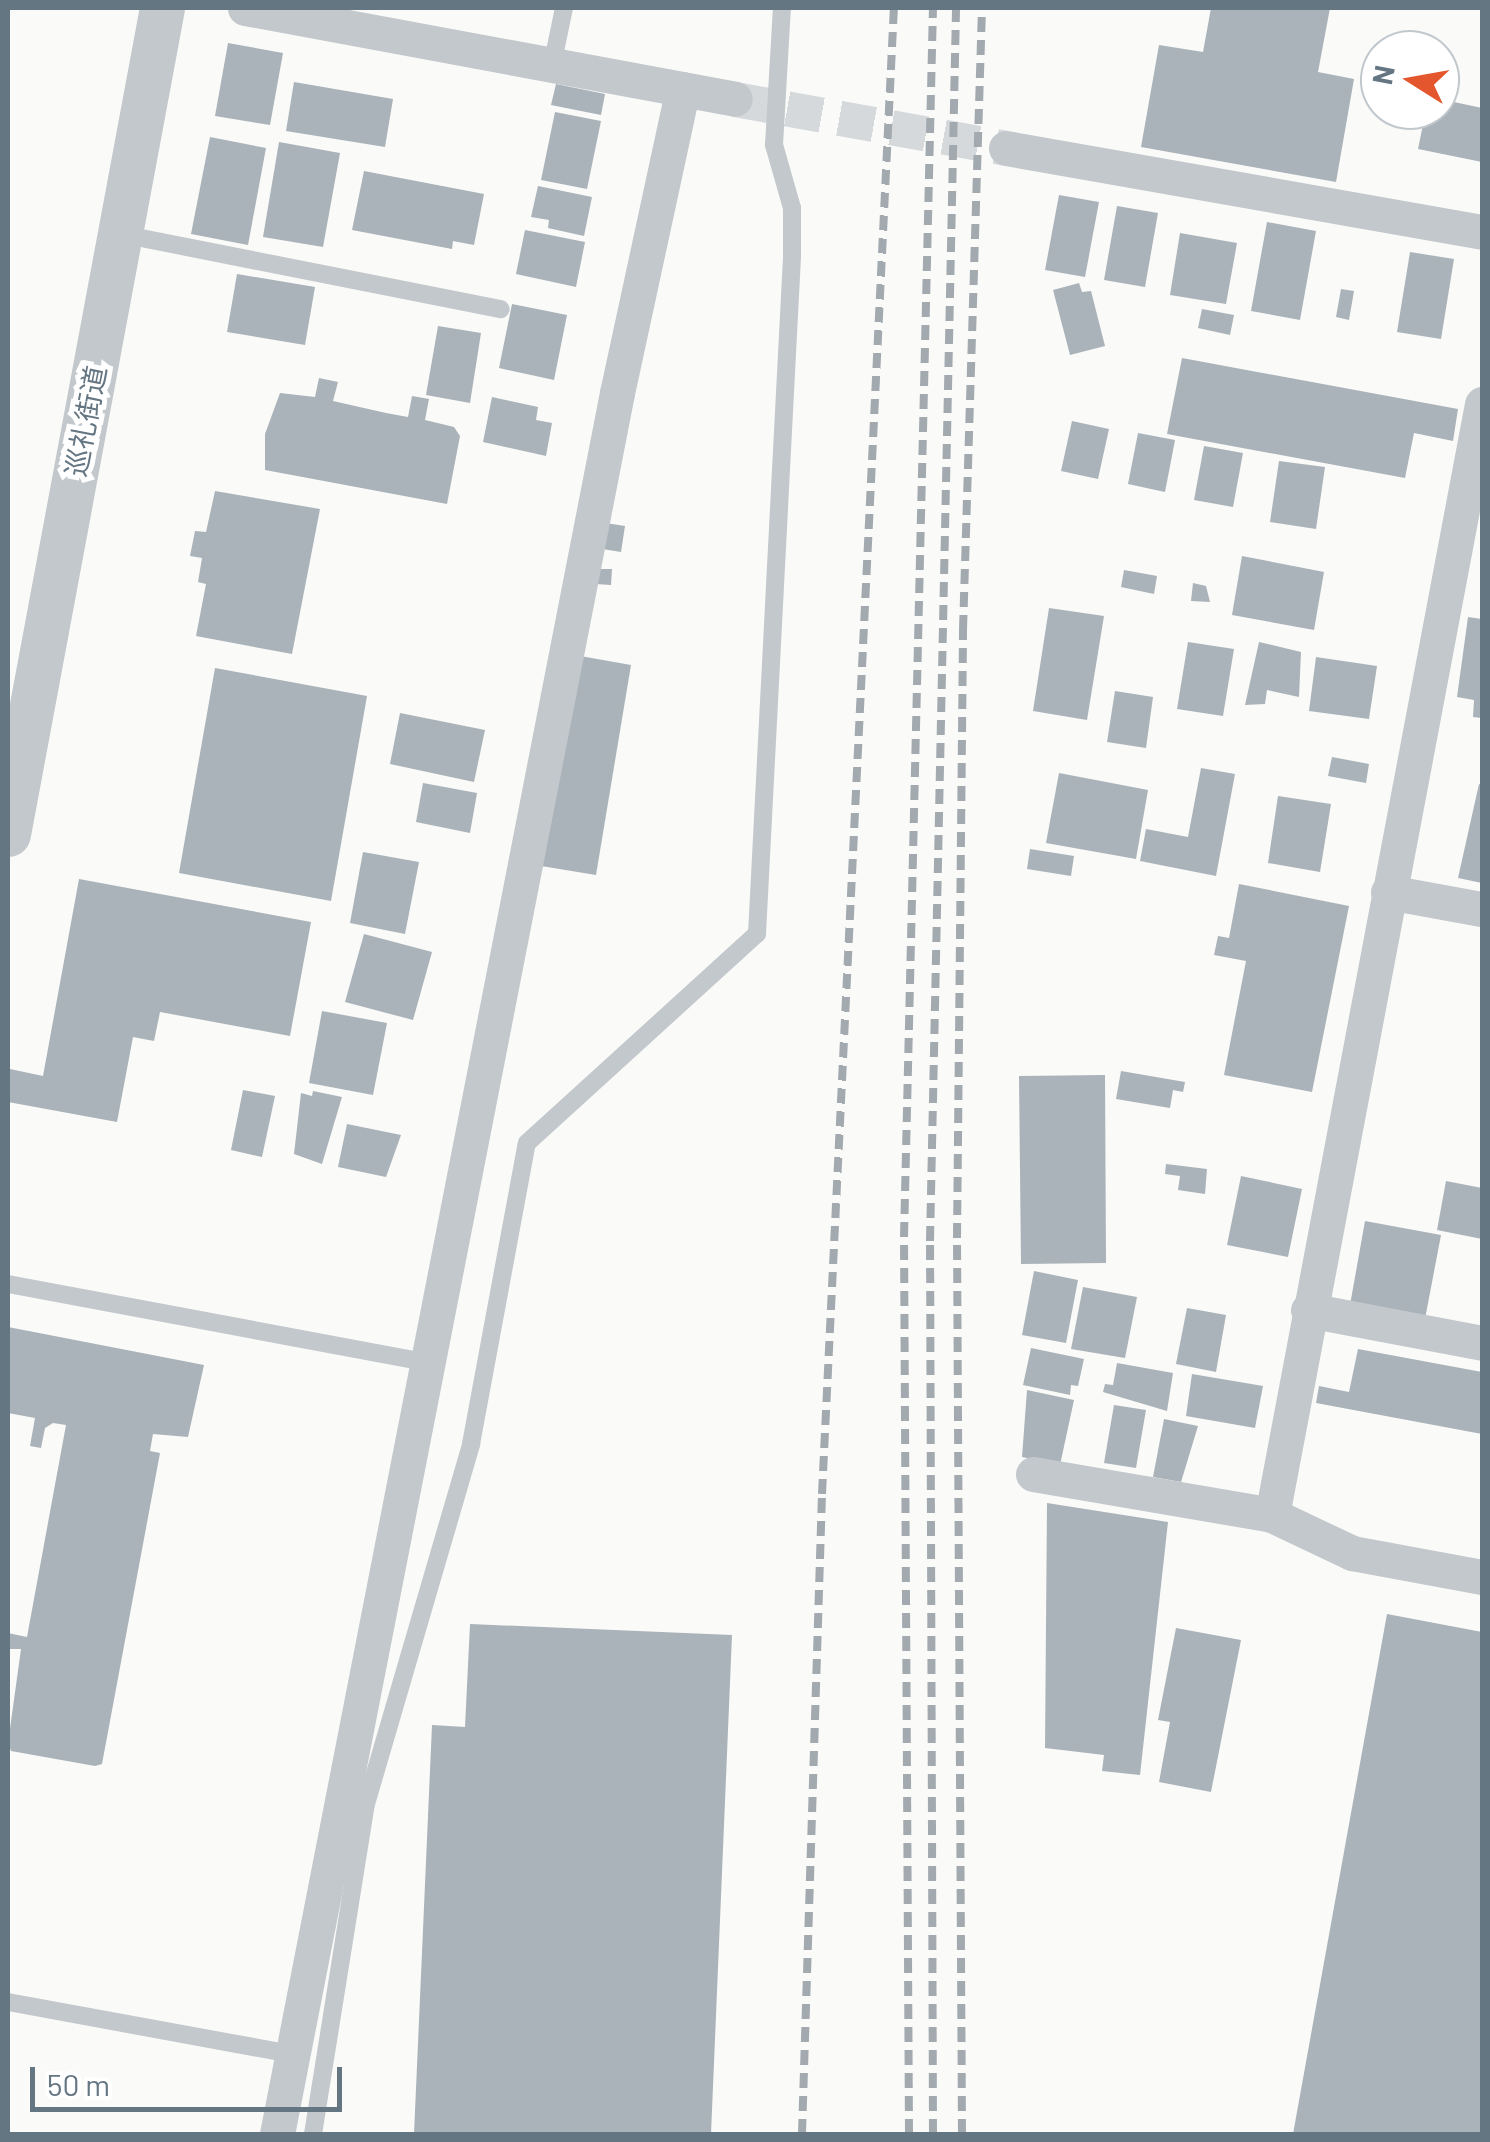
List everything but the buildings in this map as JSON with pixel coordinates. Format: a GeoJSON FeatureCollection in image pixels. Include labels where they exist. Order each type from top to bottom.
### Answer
{"type":"FeatureCollection","features":[{"type":"Feature","properties":{"kind":"street","name":"巡礼街道"},"geometry":{"type":"LineString","coordinates":[[8,834],[19,713],[120,234],[162,8]]}},
{"type":"Feature","properties":{"kind":"street"},"geometry":{"type":"LineString","coordinates":[[245,8],[553,61],[735,99]]}},
{"type":"Feature","properties":{"kind":"street"},"geometry":{"type":"LineString","coordinates":[[277,2134],[426,1362],[683,88]]}},
{"type":"Feature","properties":{"kind":"street"},"geometry":{"type":"LineString","coordinates":[[1006,148],[1482,232]]}},
{"type":"Feature","properties":{"kind":"street"},"geometry":{"type":"LineString","coordinates":[[1272,1514],[1482,404]]}},
{"type":"Feature","properties":{"kind":"street"},"geometry":{"type":"LineString","coordinates":[[1388,892],[1482,909]]}},
{"type":"Feature","properties":{"kind":"street"},"geometry":{"type":"LineString","coordinates":[[1308,1310],[1482,1343]]}},
{"type":"Feature","properties":{"kind":"street"},"geometry":{"type":"LineString","coordinates":[[1033,1474],[1272,1514],[1352,1553],[1482,1578]]}},
{"type":"Feature","properties":{"kind":"lane"},"geometry":{"type":"LineString","coordinates":[[553,61],[564,8]]}},
{"type":"Feature","properties":{"kind":"lane"},"geometry":{"type":"LineString","coordinates":[[313,2134],[366,1804],[471,1444],[526,1143],[757,934],[792,256],[792,208],[774,144],[782,8]]}},
{"type":"Feature","properties":{"kind":"lane"},"geometry":{"type":"LineString","coordinates":[[120,234],[502,309]]}},
{"type":"Feature","properties":{"kind":"lane"},"geometry":{"type":"LineString","coordinates":[[8,1284],[426,1362]]}},
{"type":"Feature","properties":{"kind":"lane"},"geometry":{"type":"LineString","coordinates":[[8,2002],[292,2054]]}},
{"type":"Feature","properties":{"kind":"tunnel"},"geometry":{"type":"LineString","coordinates":[[735,99],[1006,148]]}},
{"type":"Feature","properties":{"kind":"railway"},"geometry":{"type":"LineString","coordinates":[[802,2134],[822,1494],[894,8]]}},
{"type":"Feature","properties":{"kind":"railway"},"geometry":{"type":"LineString","coordinates":[[909,2134],[904,1237],[933,8]]}},
{"type":"Feature","properties":{"kind":"railway"},"geometry":{"type":"LineString","coordinates":[[933,2134],[930,1241],[956,8]]}},
{"type":"Feature","properties":{"kind":"railway"},"geometry":{"type":"LineString","coordinates":[[962,2134],[957,1238],[963,630],[982,8]]}}]}
